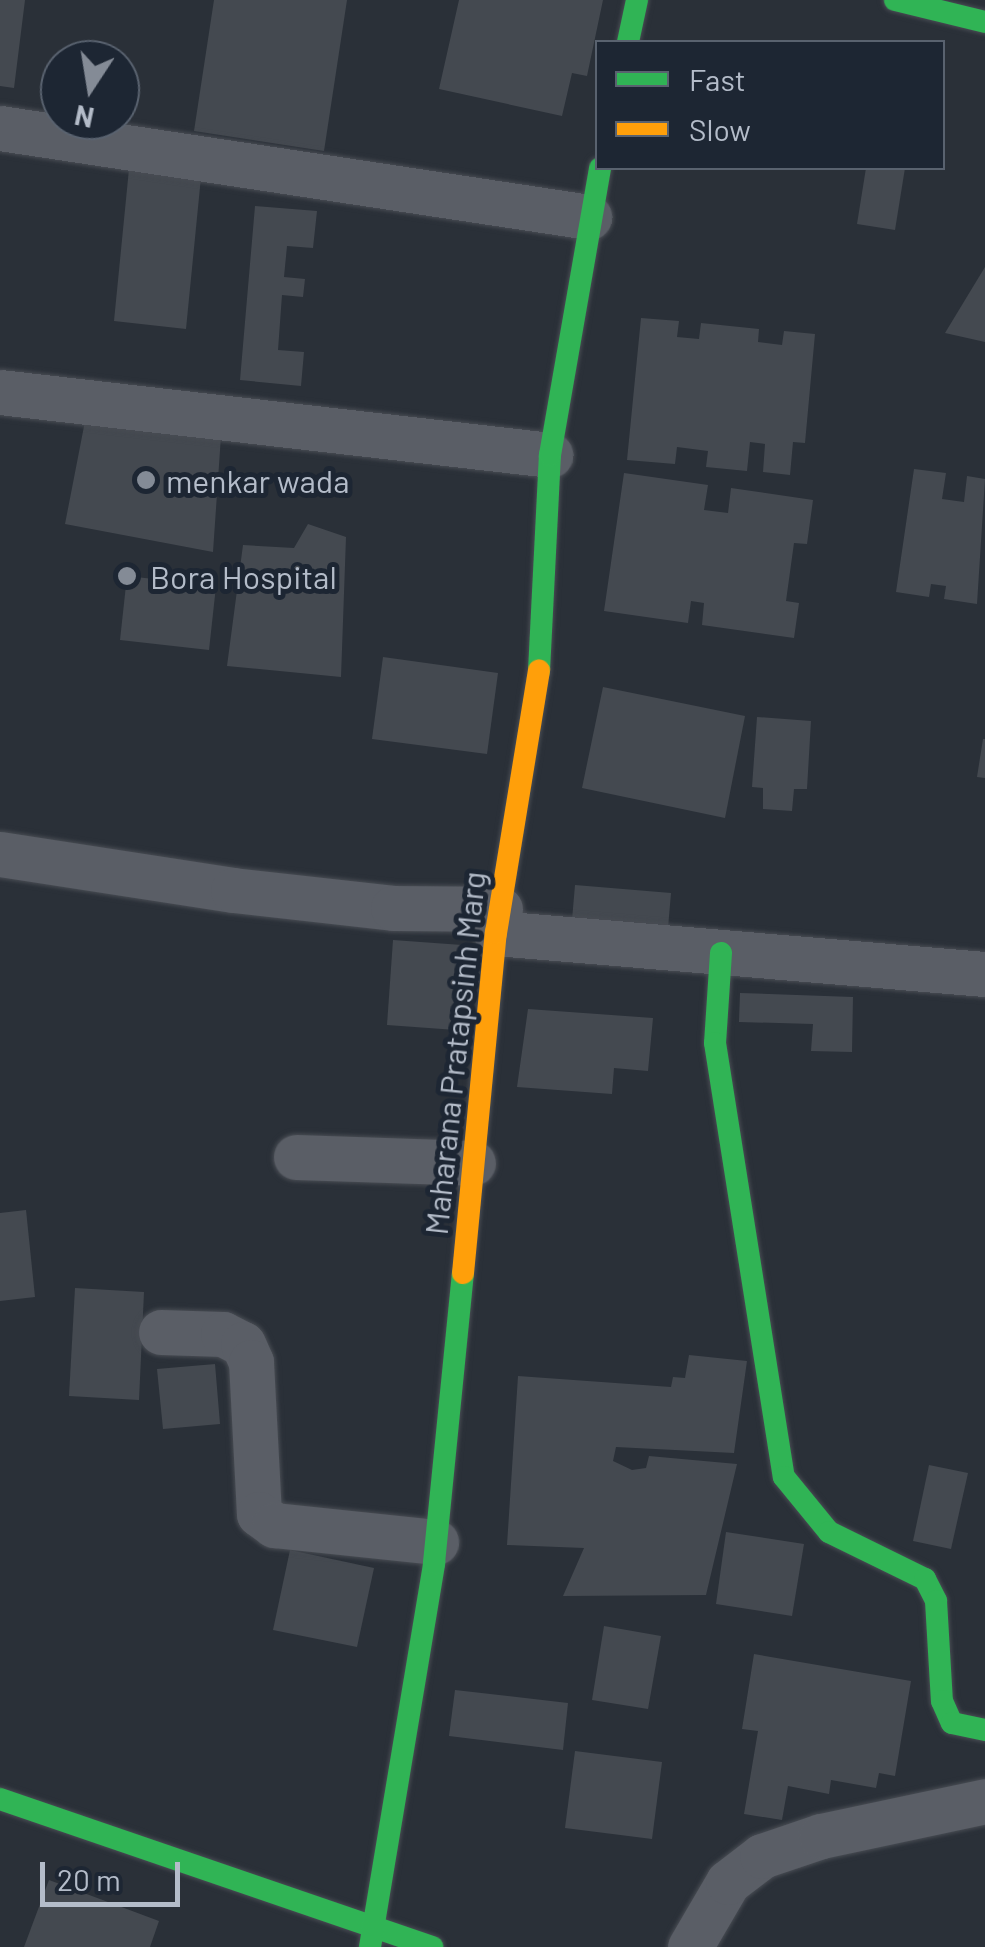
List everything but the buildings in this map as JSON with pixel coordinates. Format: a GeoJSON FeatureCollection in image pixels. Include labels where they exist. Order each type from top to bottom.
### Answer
{"type":"FeatureCollection","features":[{"type":"Feature","properties":{"kind":"street"},"geometry":{"type":"LineString","coordinates":[[628,40],[637,0]]}},
{"type":"Feature","properties":{"kind":"street"},"geometry":{"type":"LineString","coordinates":[[896,0],[985,22]]}},
{"type":"Feature","properties":{"kind":"street"},"geometry":{"type":"LineString","coordinates":[[0,128],[589,217]]}},
{"type":"Feature","properties":{"kind":"street","name":"Maharana Pratapsinh Marg"},"geometry":{"type":"LineString","coordinates":[[373,1936],[436,1542],[498,921],[538,688],[550,455],[600,170]]}},
{"type":"Feature","properties":{"kind":"street"},"geometry":{"type":"LineString","coordinates":[[0,392],[550,455]]}},
{"type":"Feature","properties":{"kind":"street"},"geometry":{"type":"LineString","coordinates":[[0,854],[722,953],[985,974]]}},
{"type":"Feature","properties":{"kind":"street"},"geometry":{"type":"LineString","coordinates":[[722,953],[715,1043],[784,1476],[829,1532],[924,1579],[936,1602],[942,1700],[952,1722],[985,1730]]}},
{"type":"Feature","properties":{"kind":"street"},"geometry":{"type":"LineString","coordinates":[[296,1157],[473,1163]]}},
{"type":"Feature","properties":{"kind":"street"},"geometry":{"type":"LineString","coordinates":[[161,1332],[223,1334],[242,1344],[251,1362],[258,1514],[274,1525],[436,1542]]}},
{"type":"Feature","properties":{"kind":"street"},"geometry":{"type":"LineString","coordinates":[[0,1799],[373,1936],[432,1947]]}},
{"type":"Feature","properties":{"kind":"street"},"geometry":{"type":"LineString","coordinates":[[690,1947],[728,1882],[762,1856],[821,1836],[985,1801]]}},
{"type":"Feature","properties":{"kind":"traffic: fast"},"geometry":{"type":"LineString","coordinates":[[628,40],[637,0]]}},
{"type":"Feature","properties":{"kind":"traffic: fast"},"geometry":{"type":"LineString","coordinates":[[895,0],[985,22]]}},
{"type":"Feature","properties":{"kind":"traffic: fast"},"geometry":{"type":"LineString","coordinates":[[539,671],[550,455],[600,170]]}},
{"type":"Feature","properties":{"kind":"traffic: fast"},"geometry":{"type":"LineString","coordinates":[[721,953],[715,1043],[784,1477],[829,1532],[925,1579],[936,1601],[942,1701],[952,1723],[985,1730]]}},
{"type":"Feature","properties":{"kind":"traffic: fast"},"geometry":{"type":"LineString","coordinates":[[370,1947],[434,1563],[463,1273]]}},
{"type":"Feature","properties":{"kind":"traffic: fast"},"geometry":{"type":"LineString","coordinates":[[0,1799],[432,1947]]}},
{"type":"Feature","properties":{"kind":"traffic: slow"},"geometry":{"type":"LineString","coordinates":[[463,1273],[496,933],[539,671]]}},
{"type":"Feature","properties":{"kind":"place","name":"menkar wada"},"geometry":{"type":"Point","coordinates":[146,480]}},
{"type":"Feature","properties":{"kind":"place","name":"Bora Hospital"},"geometry":{"type":"Point","coordinates":[127,576]}}]}
